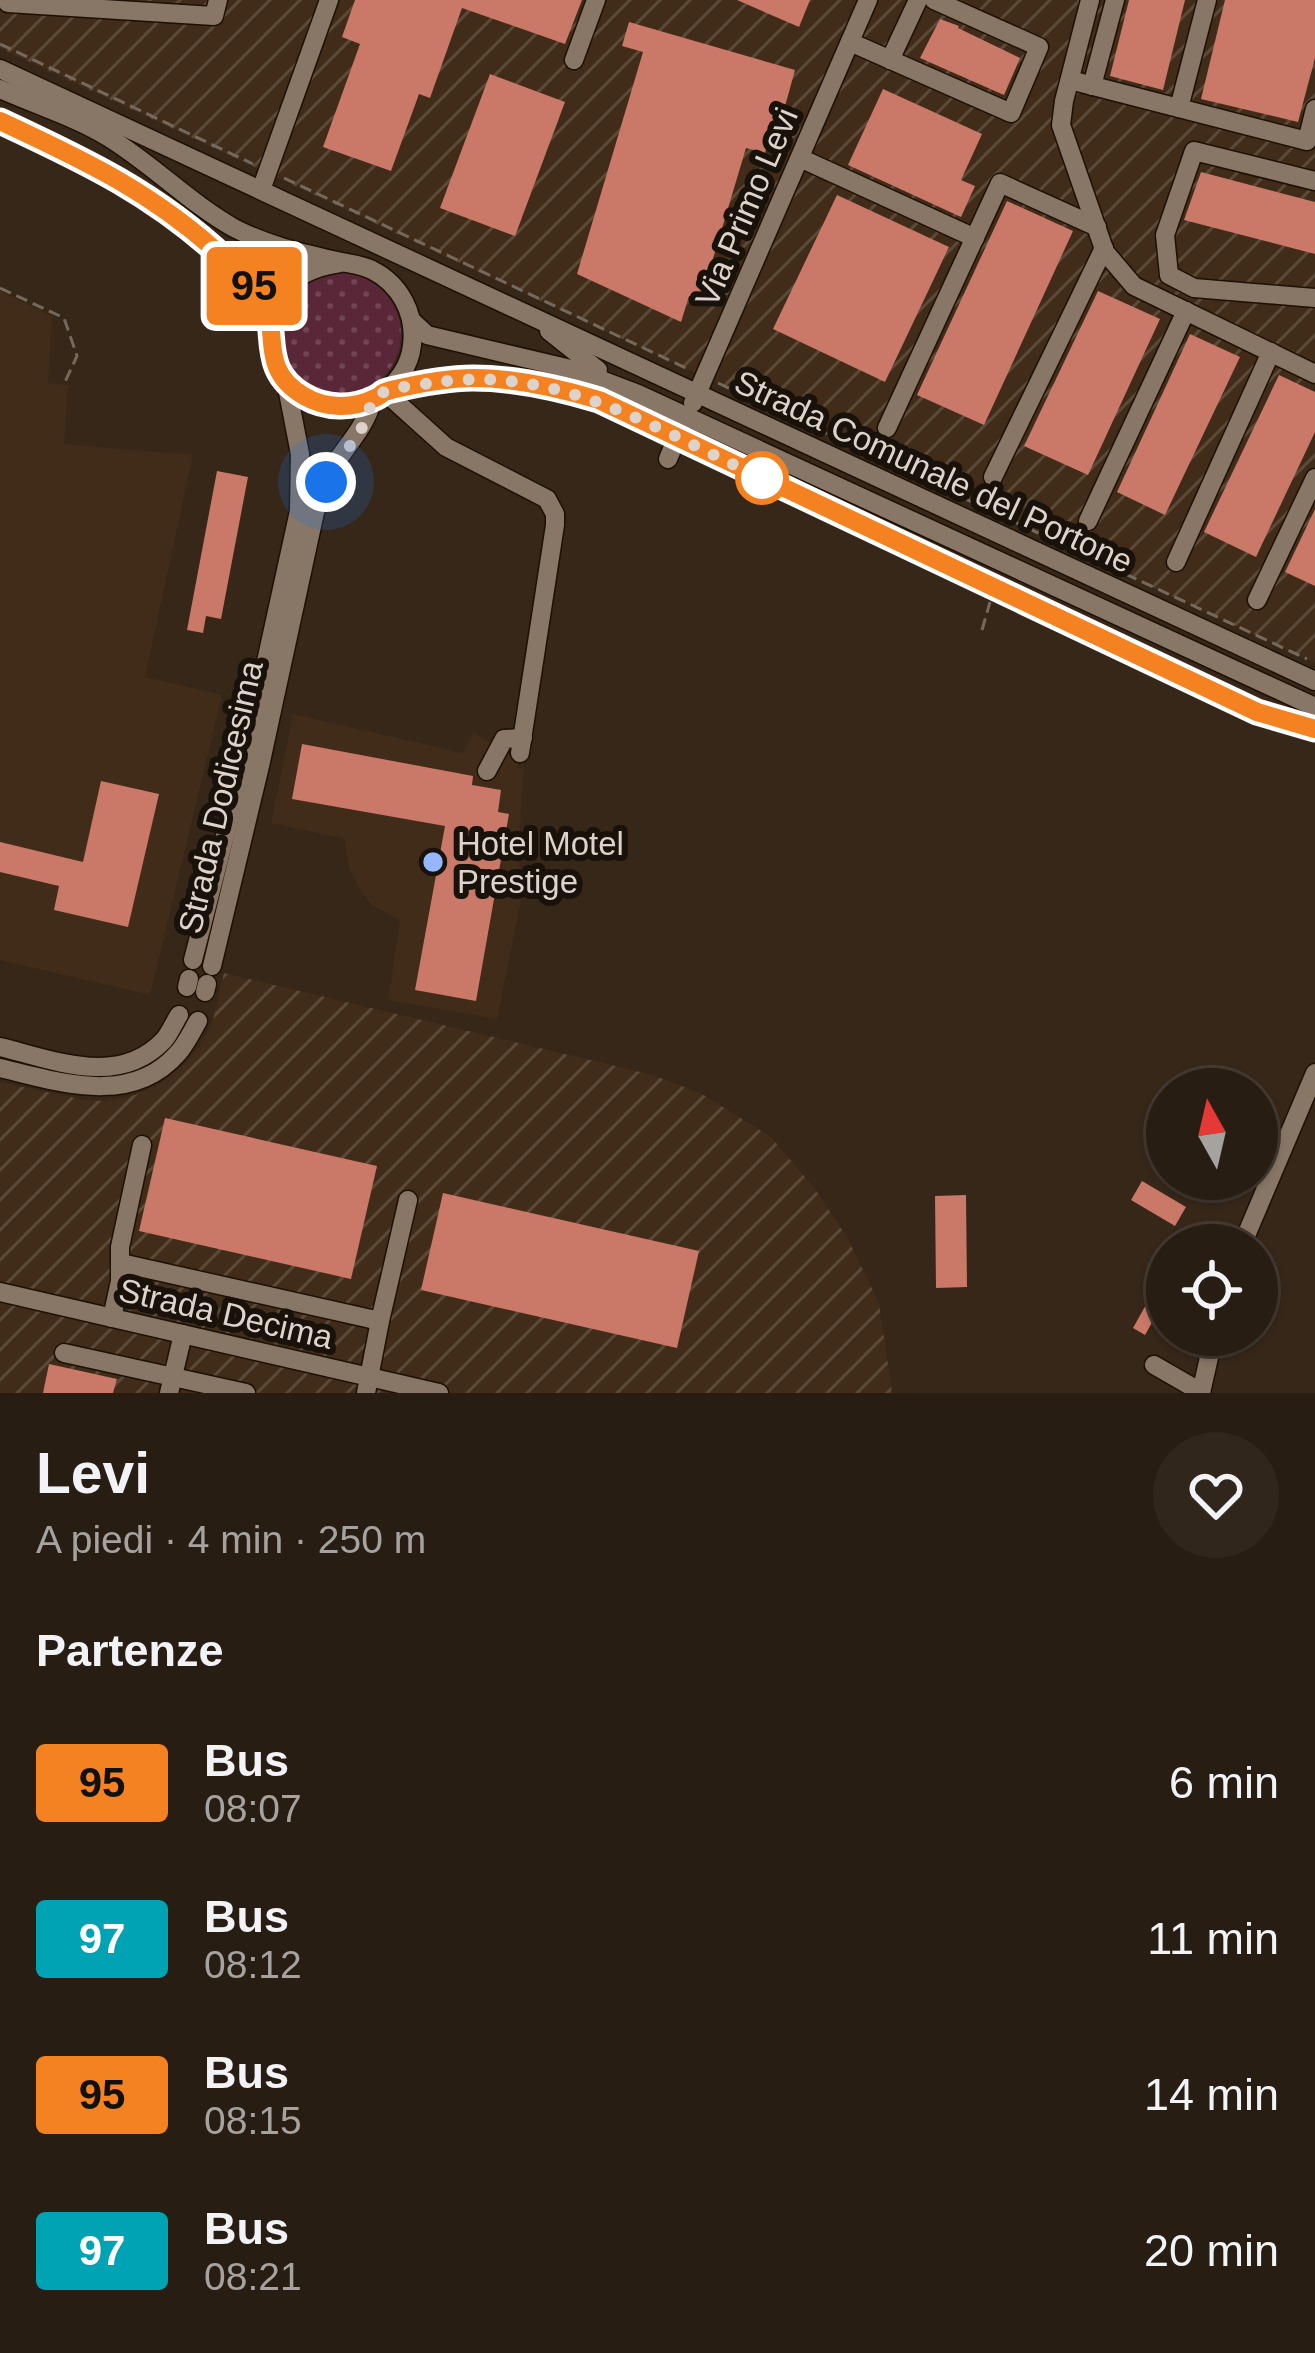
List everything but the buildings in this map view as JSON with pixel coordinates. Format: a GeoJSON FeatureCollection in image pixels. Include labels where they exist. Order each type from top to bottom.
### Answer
{"type":"FeatureCollection","features":[{"type":"Feature","properties":{"kind":"street"},"geometry":{"type":"LineString","coordinates":[[8,0],[214,16],[220,2]]}},
{"type":"Feature","properties":{"kind":"street"},"geometry":{"type":"LineString","coordinates":[[265,181],[329,0]]}},
{"type":"Feature","properties":{"kind":"street"},"geometry":{"type":"LineString","coordinates":[[574,60],[596,0]]}},
{"type":"Feature","properties":{"kind":"street","name":"Via Primo Levi"},"geometry":{"type":"LineString","coordinates":[[668,460],[868,0]]}},
{"type":"Feature","properties":{"kind":"street"},"geometry":{"type":"LineString","coordinates":[[890,60],[918,0]]}},
{"type":"Feature","properties":{"kind":"street"},"geometry":{"type":"LineString","coordinates":[[850,42],[1011,113],[1039,47],[934,0]]}},
{"type":"Feature","properties":{"kind":"street"},"geometry":{"type":"LineString","coordinates":[[1090,0],[1061,125],[1104,248],[1134,286],[1315,374]]}},
{"type":"Feature","properties":{"kind":"street"},"geometry":{"type":"LineString","coordinates":[[1092,86],[1115,0]]}},
{"type":"Feature","properties":{"kind":"street"},"geometry":{"type":"LineString","coordinates":[[1179,108],[1207,0]]}},
{"type":"Feature","properties":{"kind":"street","name":"Strada Comunale del Portone"},"geometry":{"type":"LineString","coordinates":[[0,69],[265,181],[529,315],[701,386],[1315,681]]}},
{"type":"Feature","properties":{"kind":"street"},"geometry":{"type":"LineString","coordinates":[[1070,80],[1307,141],[1315,109]]}},
{"type":"Feature","properties":{"kind":"street"},"geometry":{"type":"LineString","coordinates":[[1,89],[105,135],[238,230],[272,244],[370,269],[389,280],[403,297],[413,342],[399,378],[379,395]]}},
{"type":"Feature","properties":{"kind":"street"},"geometry":{"type":"LineString","coordinates":[[0,122],[88,162],[164,208],[257,289],[270,322]]}},
{"type":"Feature","properties":{"kind":"street"},"geometry":{"type":"LineString","coordinates":[[1315,181],[1194,151],[1165,235],[1169,275],[1194,288],[1315,298]]}},
{"type":"Feature","properties":{"kind":"street"},"geometry":{"type":"LineString","coordinates":[[800,158],[975,238]]}},
{"type":"Feature","properties":{"kind":"street"},"geometry":{"type":"LineString","coordinates":[[887,428],[1000,183],[1097,227]]}},
{"type":"Feature","properties":{"kind":"street"},"geometry":{"type":"LineString","coordinates":[[993,477],[1104,248]]}},
{"type":"Feature","properties":{"kind":"street"},"geometry":{"type":"LineString","coordinates":[[344,262],[306,272],[289,284],[270,322],[270,348],[280,373],[302,395],[320,404],[352,406],[379,395],[458,379],[509,380],[599,400],[1257,712],[1315,729]]}},
{"type":"Feature","properties":{"kind":"street"},"geometry":{"type":"LineString","coordinates":[[1088,521],[1186,311]]}},
{"type":"Feature","properties":{"kind":"street","name":"Strada Comunale del Portone"},"geometry":{"type":"LineString","coordinates":[[529,315],[581,359],[638,394]]}},
{"type":"Feature","properties":{"kind":"street","name":"Strada Comunale del Portone"},"geometry":{"type":"LineString","coordinates":[[412,321],[437,338],[575,370],[638,394],[1315,707]]}},
{"type":"Feature","properties":{"kind":"street"},"geometry":{"type":"LineString","coordinates":[[1176,562],[1271,352]]}},
{"type":"Feature","properties":{"kind":"street","name":"Strada Dodicesima"},"geometry":{"type":"LineString","coordinates":[[279,640],[299,511],[300,454],[286,382]]}},
{"type":"Feature","properties":{"kind":"street"},"geometry":{"type":"LineString","coordinates":[[379,395],[446,447],[547,499],[552,506],[555,525],[522,746],[504,739],[488,771]]}},
{"type":"Feature","properties":{"kind":"street","name":"Strada Dodicesima"},"geometry":{"type":"LineString","coordinates":[[199,978],[244,762],[315,512],[338,459],[379,395]]}},
{"type":"Feature","properties":{"kind":"street"},"geometry":{"type":"LineString","coordinates":[[1257,600],[1315,478]]}},
{"type":"Feature","properties":{"kind":"street"},"geometry":{"type":"LineString","coordinates":[[0,1047],[75,1065],[122,1066],[189,1018],[178,1054],[152,1074],[128,1083],[104,1088],[74,1086],[0,1068]]}},
{"type":"Feature","properties":{"kind":"street"},"geometry":{"type":"LineString","coordinates":[[1251,1224],[1315,1073]]}},
{"type":"Feature","properties":{"kind":"street"},"geometry":{"type":"LineString","coordinates":[[112,1318],[121,1281],[120,1246],[142,1145]]}},
{"type":"Feature","properties":{"kind":"street"},"geometry":{"type":"LineString","coordinates":[[368,1385],[408,1200]]}},
{"type":"Feature","properties":{"kind":"street"},"geometry":{"type":"LineString","coordinates":[[121,1263],[380,1321]]}},
{"type":"Feature","properties":{"kind":"street","name":"Strada Decima"},"geometry":{"type":"LineString","coordinates":[[0,1292],[183,1334],[368,1385],[439,1393]]}},
{"type":"Feature","properties":{"kind":"street"},"geometry":{"type":"LineString","coordinates":[[171,1384],[183,1334]]}},
{"type":"Feature","properties":{"kind":"street"},"geometry":{"type":"LineString","coordinates":[[64,1353],[171,1384],[246,1393]]}},
{"type":"Feature","properties":{"kind":"street"},"geometry":{"type":"LineString","coordinates":[[1154,1365],[1201,1392],[1209,1356]]}},
{"type":"Feature","properties":{"kind":"path"},"geometry":{"type":"LineString","coordinates":[[0,44],[265,181],[701,386],[1315,662]]}},
{"type":"Feature","properties":{"kind":"path"},"geometry":{"type":"LineString","coordinates":[[0,288],[64,318],[77,356],[64,384]]}},
{"type":"Feature","properties":{"kind":"path"},"geometry":{"type":"LineString","coordinates":[[982,630],[987,609]]}},
{"type":"Feature","properties":{"kind":"shaded area"},"geometry":{"type":"Polygon","coordinates":[[[0,0],[1315,0],[1315,663],[0,48],[0,0]]]}},
{"type":"Feature","properties":{"kind":"shaded area"},"geometry":{"type":"Polygon","coordinates":[[[340,273],[363,278],[383,291],[396,311],[401,334],[396,357],[383,377],[363,390],[340,395],[317,390],[297,377],[284,357],[279,334],[284,311],[297,291],[317,278],[340,273]]]}},
{"type":"Feature","properties":{"kind":"shaded area"},"geometry":{"type":"Polygon","coordinates":[[[0,291],[52,316],[48,383],[68,385],[64,444],[193,455],[145,677],[222,695],[150,995],[0,960],[0,291]]]}},
{"type":"Feature","properties":{"kind":"shaded area","name":"Hotel Motel Prestige"},"geometry":{"type":"Polygon","coordinates":[[[293,714],[463,753],[474,732],[524,769],[518,857],[523,891],[497,1019],[388,1000],[400,920],[373,906],[362,893],[349,867],[345,839],[271,823],[293,714]]]}},
{"type":"Feature","properties":{"kind":"shaded area"},"geometry":{"type":"Polygon","coordinates":[[[224,973],[653,1075],[702,1094],[771,1137],[815,1189],[848,1239],[879,1303],[892,1393],[0,1393],[0,1082],[108,1101],[159,1084],[201,1044],[212,1024],[224,973]]]}},
{"type":"Feature","properties":{"kind":"bus line","name":"95"},"geometry":{"type":"LineString","coordinates":[[0,121],[126,183],[213,248],[262,296],[270,322],[270,348],[286,382],[320,404],[352,406],[385,392],[471,378],[509,380],[599,400],[1257,712],[1315,729]]}},
{"type":"Feature","properties":{"kind":"place","name":"Hotel Motel Prestige"},"geometry":{"type":"Point","coordinates":[433,862]}},
{"type":"Feature","properties":{"kind":"route"},"geometry":{"type":"LineString","coordinates":[[326,482],[360,431],[373,399],[385,392],[471,378],[509,380],[599,400],[762,478]]}}]}
